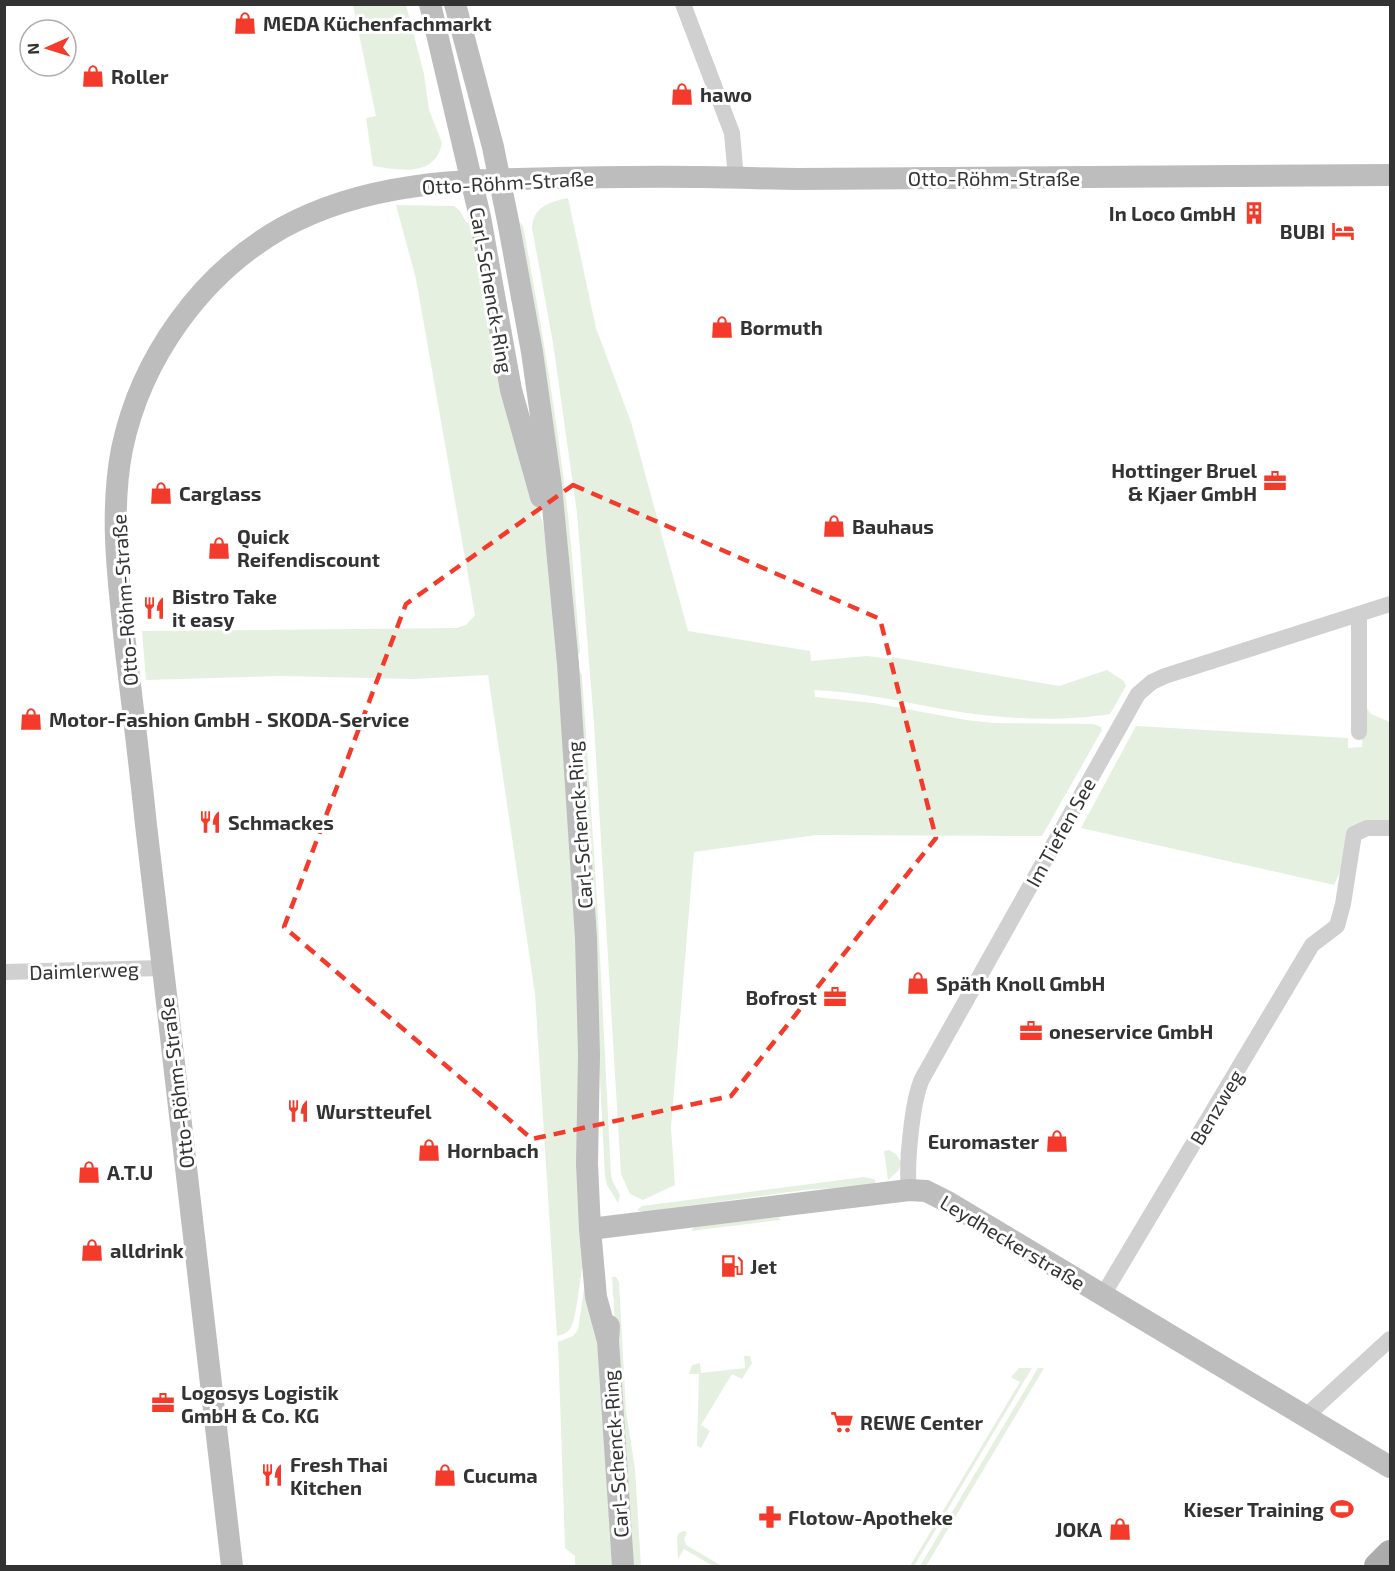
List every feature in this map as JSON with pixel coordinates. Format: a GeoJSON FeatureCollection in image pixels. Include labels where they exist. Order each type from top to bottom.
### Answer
{"type":"FeatureCollection","features":[{"type":"Feature","properties":{"kind":"main road"},"geometry":{"type":"LineString","coordinates":[[1377,1566],[1390,1553]]}},
{"type":"Feature","properties":{"kind":"street","name":"Carl-Schenck-Ring"},"geometry":{"type":"LineString","coordinates":[[430,4],[487,250],[511,390],[561,574]]}},
{"type":"Feature","properties":{"kind":"street","name":"Carl-Schenck-Ring"},"geometry":{"type":"LineString","coordinates":[[455,4],[493,147],[532,352],[561,574],[586,939],[589,1076],[601,1164],[596,1297],[608,1341],[622,1566]]}},
{"type":"Feature","properties":{"kind":"street"},"geometry":{"type":"LineString","coordinates":[[683,4],[732,133],[736,178]]}},
{"type":"Feature","properties":{"kind":"street","name":"Otto-Röhm-Straße"},"geometry":{"type":"LineString","coordinates":[[232,1566],[115,539],[117,479],[123,444],[143,386],[155,355],[202,292],[255,245],[311,214],[370,193],[428,183],[499,179],[1390,175]]}},
{"type":"Feature","properties":{"kind":"street","name":"Im Tiefen See"},"geometry":{"type":"LineString","coordinates":[[909,1190],[913,1118],[921,1079],[1138,694],[1152,682],[1165,676],[1390,604]]}},
{"type":"Feature","properties":{"kind":"street"},"geometry":{"type":"LineString","coordinates":[[1359,614],[1359,732]]}},
{"type":"Feature","properties":{"kind":"street","name":"Benzweg"},"geometry":{"type":"LineString","coordinates":[[1103,1295],[1312,945],[1337,926],[1343,904],[1354,834],[1367,828],[1390,828]]}},
{"type":"Feature","properties":{"kind":"street","name":"Daimlerweg"},"geometry":{"type":"LineString","coordinates":[[4,972],[163,968]]}},
{"type":"Feature","properties":{"kind":"street","name":"Leydheckerstraße"},"geometry":{"type":"LineString","coordinates":[[598,1228],[909,1190],[926,1191],[1390,1467]]}},
{"type":"Feature","properties":{"kind":"street"},"geometry":{"type":"LineString","coordinates":[[1306,1416],[1390,1339]]}},
{"type":"Feature","properties":{"kind":"highlighted area"},"geometry":{"type":"Polygon","coordinates":[[[573,485],[880,619],[936,838],[731,1096],[532,1139],[284,927],[406,604],[573,485]]]}},
{"type":"Feature","properties":{"kind":"green space"},"geometry":{"type":"Polygon","coordinates":[[[353,5],[406,5],[424,74],[429,110],[442,143],[432,162],[424,167],[404,170],[373,166],[366,118],[376,116],[353,5]]]}},
{"type":"Feature","properties":{"kind":"green space"},"geometry":{"type":"Polygon","coordinates":[[[568,198],[596,328],[631,422],[688,631],[810,651],[811,661],[867,656],[891,659],[892,657],[1059,686],[1107,670],[1124,681],[1126,686],[1110,714],[1052,719],[972,714],[868,695],[814,690],[815,697],[873,703],[966,720],[994,723],[1093,724],[1101,727],[1102,730],[1042,836],[817,835],[694,852],[671,1128],[675,1185],[643,1200],[630,1194],[621,1174],[594,724],[577,513],[553,343],[532,228],[535,215],[539,210],[554,201],[568,198]]]}},
{"type":"Feature","properties":{"kind":"green space"},"geometry":{"type":"Polygon","coordinates":[[[396,205],[454,206],[466,222],[472,224],[508,419],[543,524],[554,599],[581,1014],[588,1267],[582,1268],[572,1325],[567,1332],[557,1336],[535,994],[488,675],[413,679],[281,676],[146,680],[142,631],[456,628],[466,625],[475,615],[416,279],[396,205]]]}},
{"type":"Feature","properties":{"kind":"green space"},"geometry":{"type":"Polygon","coordinates":[[[520,222],[523,226],[542,334],[564,479],[580,652],[577,656],[520,222]]]}},
{"type":"Feature","properties":{"kind":"green space"},"geometry":{"type":"Polygon","coordinates":[[[579,669],[582,675],[597,898],[611,1175],[620,1195],[618,1203],[607,1185],[605,1176],[579,669]]]}},
{"type":"Feature","properties":{"kind":"green space"},"geometry":{"type":"Polygon","coordinates":[[[1363,703],[1371,714],[1390,722],[1390,823],[1372,822],[1343,865],[1334,885],[1081,828],[1136,726],[1348,738],[1348,748],[1362,747],[1363,703]]]}},
{"type":"Feature","properties":{"kind":"green space"},"geometry":{"type":"Polygon","coordinates":[[[889,1150],[896,1154],[901,1162],[899,1170],[888,1180],[884,1151],[889,1150]]]}},
{"type":"Feature","properties":{"kind":"green space"},"geometry":{"type":"Polygon","coordinates":[[[864,1177],[874,1179],[877,1185],[804,1190],[643,1212],[637,1210],[642,1206],[864,1177]]]}},
{"type":"Feature","properties":{"kind":"green space"},"geometry":{"type":"Polygon","coordinates":[[[779,1217],[780,1220],[691,1231],[695,1227],[779,1217]]]}},
{"type":"Feature","properties":{"kind":"green space"},"geometry":{"type":"Polygon","coordinates":[[[612,1277],[616,1277],[619,1282],[626,1411],[635,1469],[641,1566],[631,1566],[612,1277]]]}},
{"type":"Feature","properties":{"kind":"green space"},"geometry":{"type":"Polygon","coordinates":[[[589,1278],[603,1382],[615,1566],[575,1566],[575,1556],[565,1548],[558,1342],[573,1336],[578,1330],[585,1282],[589,1278]]]}},
{"type":"Feature","properties":{"kind":"green space"},"geometry":{"type":"Polygon","coordinates":[[[744,1356],[750,1356],[752,1363],[742,1379],[732,1374],[701,1425],[710,1431],[701,1448],[697,1446],[699,1374],[689,1374],[692,1365],[700,1363],[701,1373],[745,1368],[744,1356]]]}},
{"type":"Feature","properties":{"kind":"green space"},"geometry":{"type":"Polygon","coordinates":[[[1019,1368],[1032,1368],[914,1566],[910,1566],[1020,1382],[1011,1377],[1019,1368]]]}},
{"type":"Feature","properties":{"kind":"green space"},"geometry":{"type":"Polygon","coordinates":[[[1038,1368],[1044,1368],[926,1566],[920,1566],[1038,1368]]]}},
{"type":"Feature","properties":{"kind":"green space"},"geometry":{"type":"Polygon","coordinates":[[[684,1531],[687,1532],[684,1539],[686,1545],[722,1566],[713,1566],[684,1549],[678,1559],[677,1537],[684,1531]]]}},
{"type":"Feature","properties":{"kind":"place","name":"MEDA Küchenfachmarkt"},"geometry":{"type":"Point","coordinates":[245,23]}},
{"type":"Feature","properties":{"kind":"place","name":"Roller"},"geometry":{"type":"Point","coordinates":[93,76]}},
{"type":"Feature","properties":{"kind":"place","name":"hawo"},"geometry":{"type":"Point","coordinates":[682,94]}},
{"type":"Feature","properties":{"kind":"place","name":"In Loco GmbH"},"geometry":{"type":"Point","coordinates":[1254,213]}},
{"type":"Feature","properties":{"kind":"place","name":"BUBI"},"geometry":{"type":"Point","coordinates":[1343,231]}},
{"type":"Feature","properties":{"kind":"place","name":"Bormuth"},"geometry":{"type":"Point","coordinates":[722,327]}},
{"type":"Feature","properties":{"kind":"place","name":"Hottinger Bruel & Kjaer GmbH"},"geometry":{"type":"Point","coordinates":[1275,481]}},
{"type":"Feature","properties":{"kind":"place","name":"Carglass"},"geometry":{"type":"Point","coordinates":[161,493]}},
{"type":"Feature","properties":{"kind":"place","name":"Bauhaus"},"geometry":{"type":"Point","coordinates":[834,526]}},
{"type":"Feature","properties":{"kind":"place","name":"Quick Reifendiscount"},"geometry":{"type":"Point","coordinates":[219,548]}},
{"type":"Feature","properties":{"kind":"place","name":"Bistro Take it easy"},"geometry":{"type":"Point","coordinates":[154,608]}},
{"type":"Feature","properties":{"kind":"place","name":"Motor-Fashion GmbH - SKODA-Service"},"geometry":{"type":"Point","coordinates":[31,719]}},
{"type":"Feature","properties":{"kind":"place","name":"Schmackes"},"geometry":{"type":"Point","coordinates":[210,822]}},
{"type":"Feature","properties":{"kind":"place","name":"Späth Knoll GmbH"},"geometry":{"type":"Point","coordinates":[918,983]}},
{"type":"Feature","properties":{"kind":"place","name":"Bofrost"},"geometry":{"type":"Point","coordinates":[835,997]}},
{"type":"Feature","properties":{"kind":"place","name":"oneservice GmbH"},"geometry":{"type":"Point","coordinates":[1031,1031]}},
{"type":"Feature","properties":{"kind":"place","name":"Wurstteufel"},"geometry":{"type":"Point","coordinates":[298,1111]}},
{"type":"Feature","properties":{"kind":"place","name":"Euromaster"},"geometry":{"type":"Point","coordinates":[1057,1141]}},
{"type":"Feature","properties":{"kind":"place","name":"Hornbach"},"geometry":{"type":"Point","coordinates":[429,1150]}},
{"type":"Feature","properties":{"kind":"place","name":"A.T.U"},"geometry":{"type":"Point","coordinates":[89,1172]}},
{"type":"Feature","properties":{"kind":"place","name":"alldrink"},"geometry":{"type":"Point","coordinates":[92,1250]}},
{"type":"Feature","properties":{"kind":"place","name":"Jet"},"geometry":{"type":"Point","coordinates":[732,1266]}},
{"type":"Feature","properties":{"kind":"place","name":"Logosys Logistik GmbH & Co. KG"},"geometry":{"type":"Point","coordinates":[163,1403]}},
{"type":"Feature","properties":{"kind":"place","name":"REWE Center"},"geometry":{"type":"Point","coordinates":[842,1422]}},
{"type":"Feature","properties":{"kind":"place","name":"Fresh Thai Kitchen"},"geometry":{"type":"Point","coordinates":[272,1475]}},
{"type":"Feature","properties":{"kind":"place","name":"Cucuma"},"geometry":{"type":"Point","coordinates":[445,1475]}},
{"type":"Feature","properties":{"kind":"place","name":"Kieser Training"},"geometry":{"type":"Point","coordinates":[1342,1509]}},
{"type":"Feature","properties":{"kind":"place","name":"Flotow-Apotheke"},"geometry":{"type":"Point","coordinates":[770,1517]}},
{"type":"Feature","properties":{"kind":"place","name":"JOKA"},"geometry":{"type":"Point","coordinates":[1120,1529]}}]}
